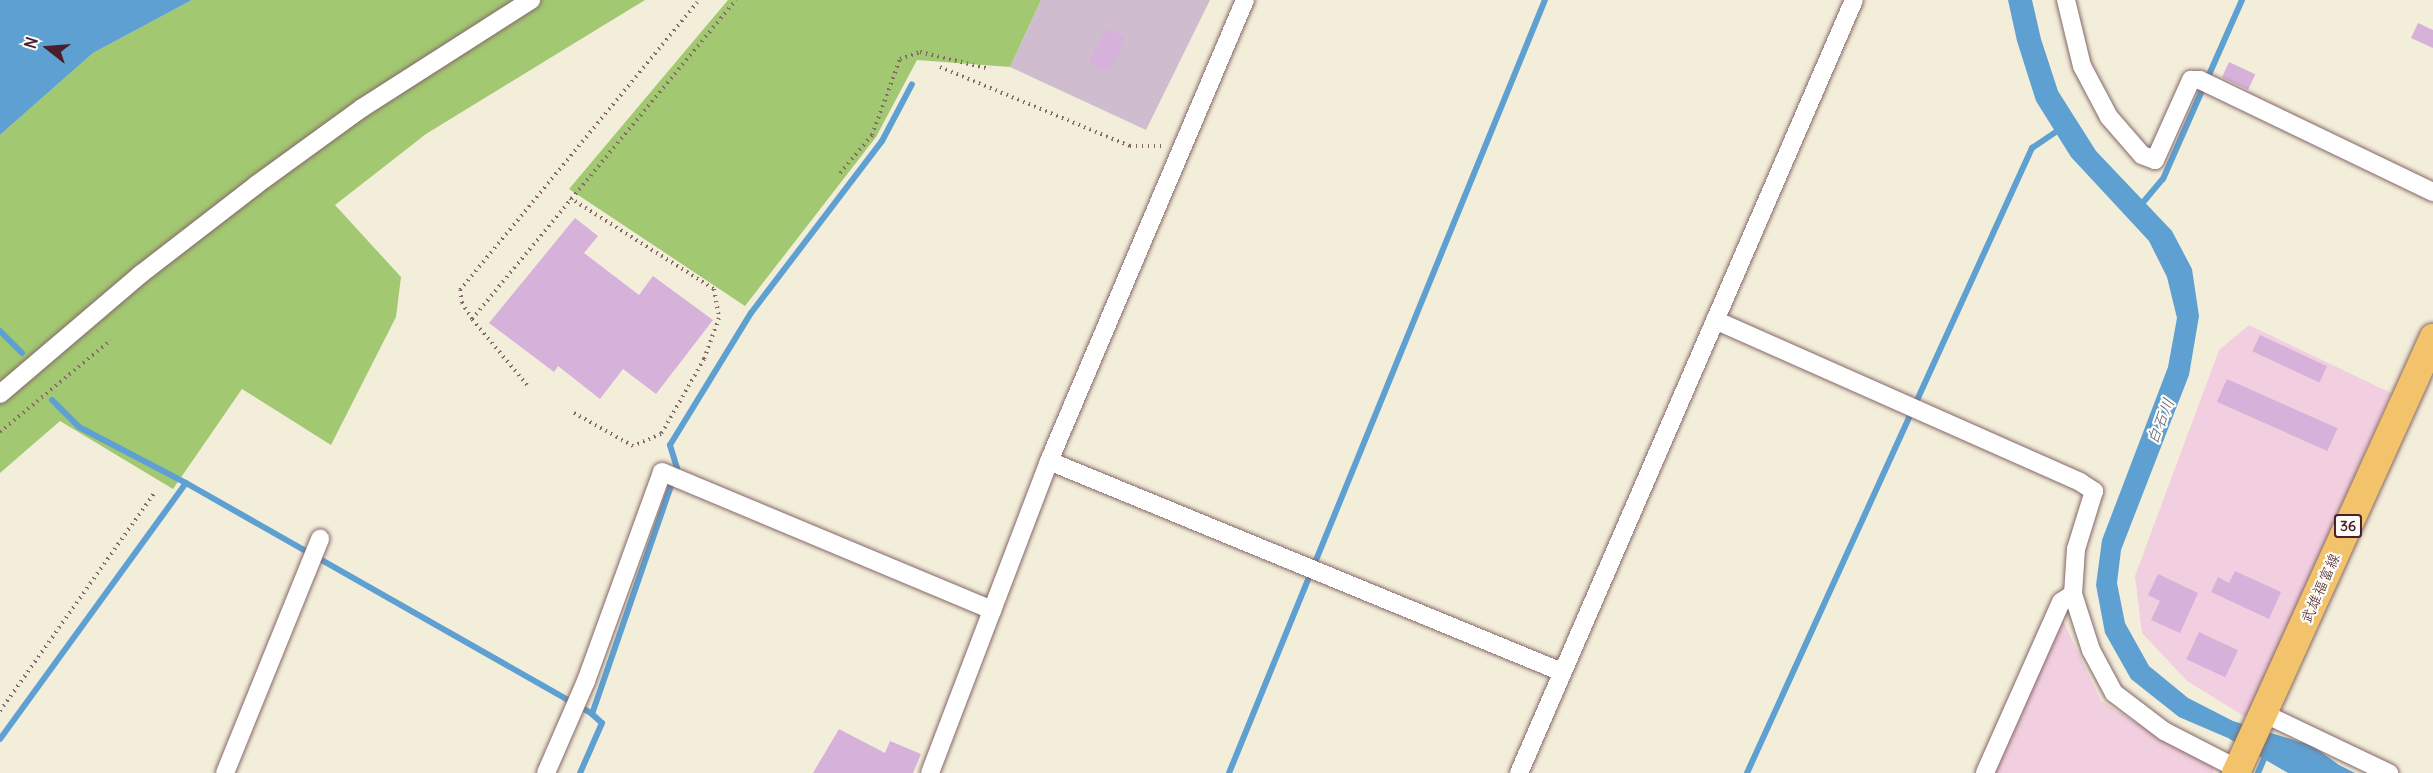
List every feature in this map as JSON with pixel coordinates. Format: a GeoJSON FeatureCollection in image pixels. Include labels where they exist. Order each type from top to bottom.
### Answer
{"type":"FeatureCollection","features":[{"type":"Feature","properties":{"kind":"main road","name":"武雄福富線"},"geometry":{"type":"LineString","coordinates":[[2239,771],[2433,338]]}},
{"type":"Feature","properties":{"kind":"street"},"geometry":{"type":"LineString","coordinates":[[0,394],[141,274],[256,185],[362,108],[531,0]]}},
{"type":"Feature","properties":{"kind":"street"},"geometry":{"type":"LineString","coordinates":[[930,773],[1049,461],[1245,0]]}},
{"type":"Feature","properties":{"kind":"street"},"geometry":{"type":"LineString","coordinates":[[1519,773],[1854,0]]}},
{"type":"Feature","properties":{"kind":"street"},"geometry":{"type":"LineString","coordinates":[[2066,0],[2082,66],[2109,117],[2142,155],[2155,160],[2191,80],[2205,82],[2433,192]]}},
{"type":"Feature","properties":{"kind":"street"},"geometry":{"type":"LineString","coordinates":[[1715,320],[2094,491],[2076,549],[2073,594],[2091,650],[2114,693],[2164,731],[2239,771]]}},
{"type":"Feature","properties":{"kind":"street"},"geometry":{"type":"LineString","coordinates":[[1049,461],[1562,672]]}},
{"type":"Feature","properties":{"kind":"street"},"geometry":{"type":"LineString","coordinates":[[546,773],[582,692],[662,472],[992,610]]}},
{"type":"Feature","properties":{"kind":"street"},"geometry":{"type":"LineString","coordinates":[[225,773],[320,539]]}},
{"type":"Feature","properties":{"kind":"street"},"geometry":{"type":"LineString","coordinates":[[1985,773],[2061,602],[2073,594]]}},
{"type":"Feature","properties":{"kind":"street"},"geometry":{"type":"LineString","coordinates":[[2263,714],[2389,773]]}},
{"type":"Feature","properties":{"kind":"path"},"geometry":{"type":"LineString","coordinates":[[472,319],[736,0]]}},
{"type":"Feature","properties":{"kind":"path"},"geometry":{"type":"LineString","coordinates":[[527,385],[472,319],[462,303],[460,290],[697,2]]}},
{"type":"Feature","properties":{"kind":"path"},"geometry":{"type":"LineString","coordinates":[[840,173],[872,135],[900,59],[920,52],[990,69]]}},
{"type":"Feature","properties":{"kind":"path"},"geometry":{"type":"LineString","coordinates":[[940,67],[1130,146],[1161,146]]}},
{"type":"Feature","properties":{"kind":"path"},"geometry":{"type":"LineString","coordinates":[[570,198],[714,290],[719,318],[704,359],[661,434],[633,446],[574,413]]}},
{"type":"Feature","properties":{"kind":"path"},"geometry":{"type":"LineString","coordinates":[[0,432],[111,340]]}},
{"type":"Feature","properties":{"kind":"path"},"geometry":{"type":"LineString","coordinates":[[0,711],[155,492]]}},
{"type":"Feature","properties":{"kind":"shaded area"},"geometry":{"type":"Polygon","coordinates":[[[1041,0],[1210,0],[1146,130],[1010,67],[1041,0]]]}},
{"type":"Feature","properties":{"kind":"shaded area"},"geometry":{"type":"Polygon","coordinates":[[[2249,325],[2391,393],[2247,718],[2187,681],[2142,633],[2135,576],[2219,350],[2249,325]]]}},
{"type":"Feature","properties":{"kind":"shaded area"},"geometry":{"type":"Polygon","coordinates":[[[2063,621],[2101,701],[2164,740],[2216,765],[2213,773],[1994,773],[2063,621]]]}},
{"type":"Feature","properties":{"kind":"green space"},"geometry":{"type":"Polygon","coordinates":[[[192,0],[645,0],[426,134],[335,205],[401,277],[396,317],[331,445],[242,389],[173,489],[60,421],[0,473],[0,135],[93,53],[192,0]]]}},
{"type":"Feature","properties":{"kind":"green space"},"geometry":{"type":"Polygon","coordinates":[[[728,0],[1041,0],[1010,67],[917,60],[876,137],[745,306],[569,189],[728,0]]]}},
{"type":"Feature","properties":{"kind":"water"},"geometry":{"type":"Polygon","coordinates":[[[0,0],[192,0],[93,53],[0,135],[0,0]]]}},
{"type":"Feature","properties":{"kind":"water","name":"白石川"},"geometry":{"type":"Polygon","coordinates":[[[2008,0],[2032,0],[2041,39],[2058,91],[2096,151],[2172,231],[2192,269],[2199,316],[2189,375],[2121,550],[2117,583],[2125,623],[2149,666],[2188,698],[2233,721],[2313,746],[2339,765],[2355,773],[2288,773],[2228,738],[2179,717],[2131,679],[2105,633],[2096,585],[2102,540],[2168,367],[2177,318],[2167,277],[2149,241],[2071,157],[2036,101],[2017,41],[2008,0]]]}},
{"type":"Feature","properties":{"kind":"building"},"geometry":{"type":"Polygon","coordinates":[[[2418,23],[2433,30],[2433,48],[2411,38],[2418,23]]]}},
{"type":"Feature","properties":{"kind":"building"},"geometry":{"type":"Polygon","coordinates":[[[1105,28],[1126,38],[1110,72],[1089,62],[1105,28]]]}},
{"type":"Feature","properties":{"kind":"building"},"geometry":{"type":"Polygon","coordinates":[[[2229,62],[2255,74],[2248,90],[2222,77],[2229,62]]]}},
{"type":"Feature","properties":{"kind":"building"},"geometry":{"type":"Polygon","coordinates":[[[575,218],[598,236],[584,253],[639,295],[653,276],[713,320],[656,394],[623,369],[600,399],[558,366],[554,372],[489,323],[575,218]]]}},
{"type":"Feature","properties":{"kind":"building"},"geometry":{"type":"Polygon","coordinates":[[[2260,335],[2327,366],[2319,383],[2252,351],[2260,335]]]}},
{"type":"Feature","properties":{"kind":"building"},"geometry":{"type":"Polygon","coordinates":[[[2227,379],[2338,428],[2327,451],[2217,402],[2227,379]]]}},
{"type":"Feature","properties":{"kind":"building"},"geometry":{"type":"Polygon","coordinates":[[[2235,571],[2281,592],[2269,619],[2211,592],[2218,577],[2229,583],[2235,571]]]}},
{"type":"Feature","properties":{"kind":"building"},"geometry":{"type":"Polygon","coordinates":[[[2158,574],[2198,593],[2180,633],[2151,620],[2160,601],[2148,595],[2158,574]]]}},
{"type":"Feature","properties":{"kind":"building"},"geometry":{"type":"Polygon","coordinates":[[[2199,632],[2238,650],[2225,677],[2186,659],[2199,632]]]}},
{"type":"Feature","properties":{"kind":"building"},"geometry":{"type":"Polygon","coordinates":[[[839,729],[885,753],[890,741],[921,754],[913,773],[813,773],[839,729]]]}},
{"type":"Feature","properties":{"kind":"waterway"},"geometry":{"type":"LineString","coordinates":[[1229,773],[1545,0]]}},
{"type":"Feature","properties":{"kind":"waterway"},"geometry":{"type":"LineString","coordinates":[[2140,206],[2163,179],[2242,0]]}},
{"type":"Feature","properties":{"kind":"waterway"},"geometry":{"type":"LineString","coordinates":[[592,714],[677,468],[670,445],[751,313],[882,141],[912,84]]}},
{"type":"Feature","properties":{"kind":"waterway"},"geometry":{"type":"LineString","coordinates":[[1747,773],[2032,148],[2062,128]]}},
{"type":"Feature","properties":{"kind":"waterway"},"geometry":{"type":"LineString","coordinates":[[0,331],[22,353]]}},
{"type":"Feature","properties":{"kind":"waterway"},"geometry":{"type":"LineString","coordinates":[[52,400],[79,427],[186,483],[592,714],[602,723],[580,773]]}},
{"type":"Feature","properties":{"kind":"waterway"},"geometry":{"type":"LineString","coordinates":[[0,739],[186,483]]}},
{"type":"Feature","properties":{"kind":"waterway"},"geometry":{"type":"LineString","coordinates":[[2258,773],[2267,752]]}}]}
